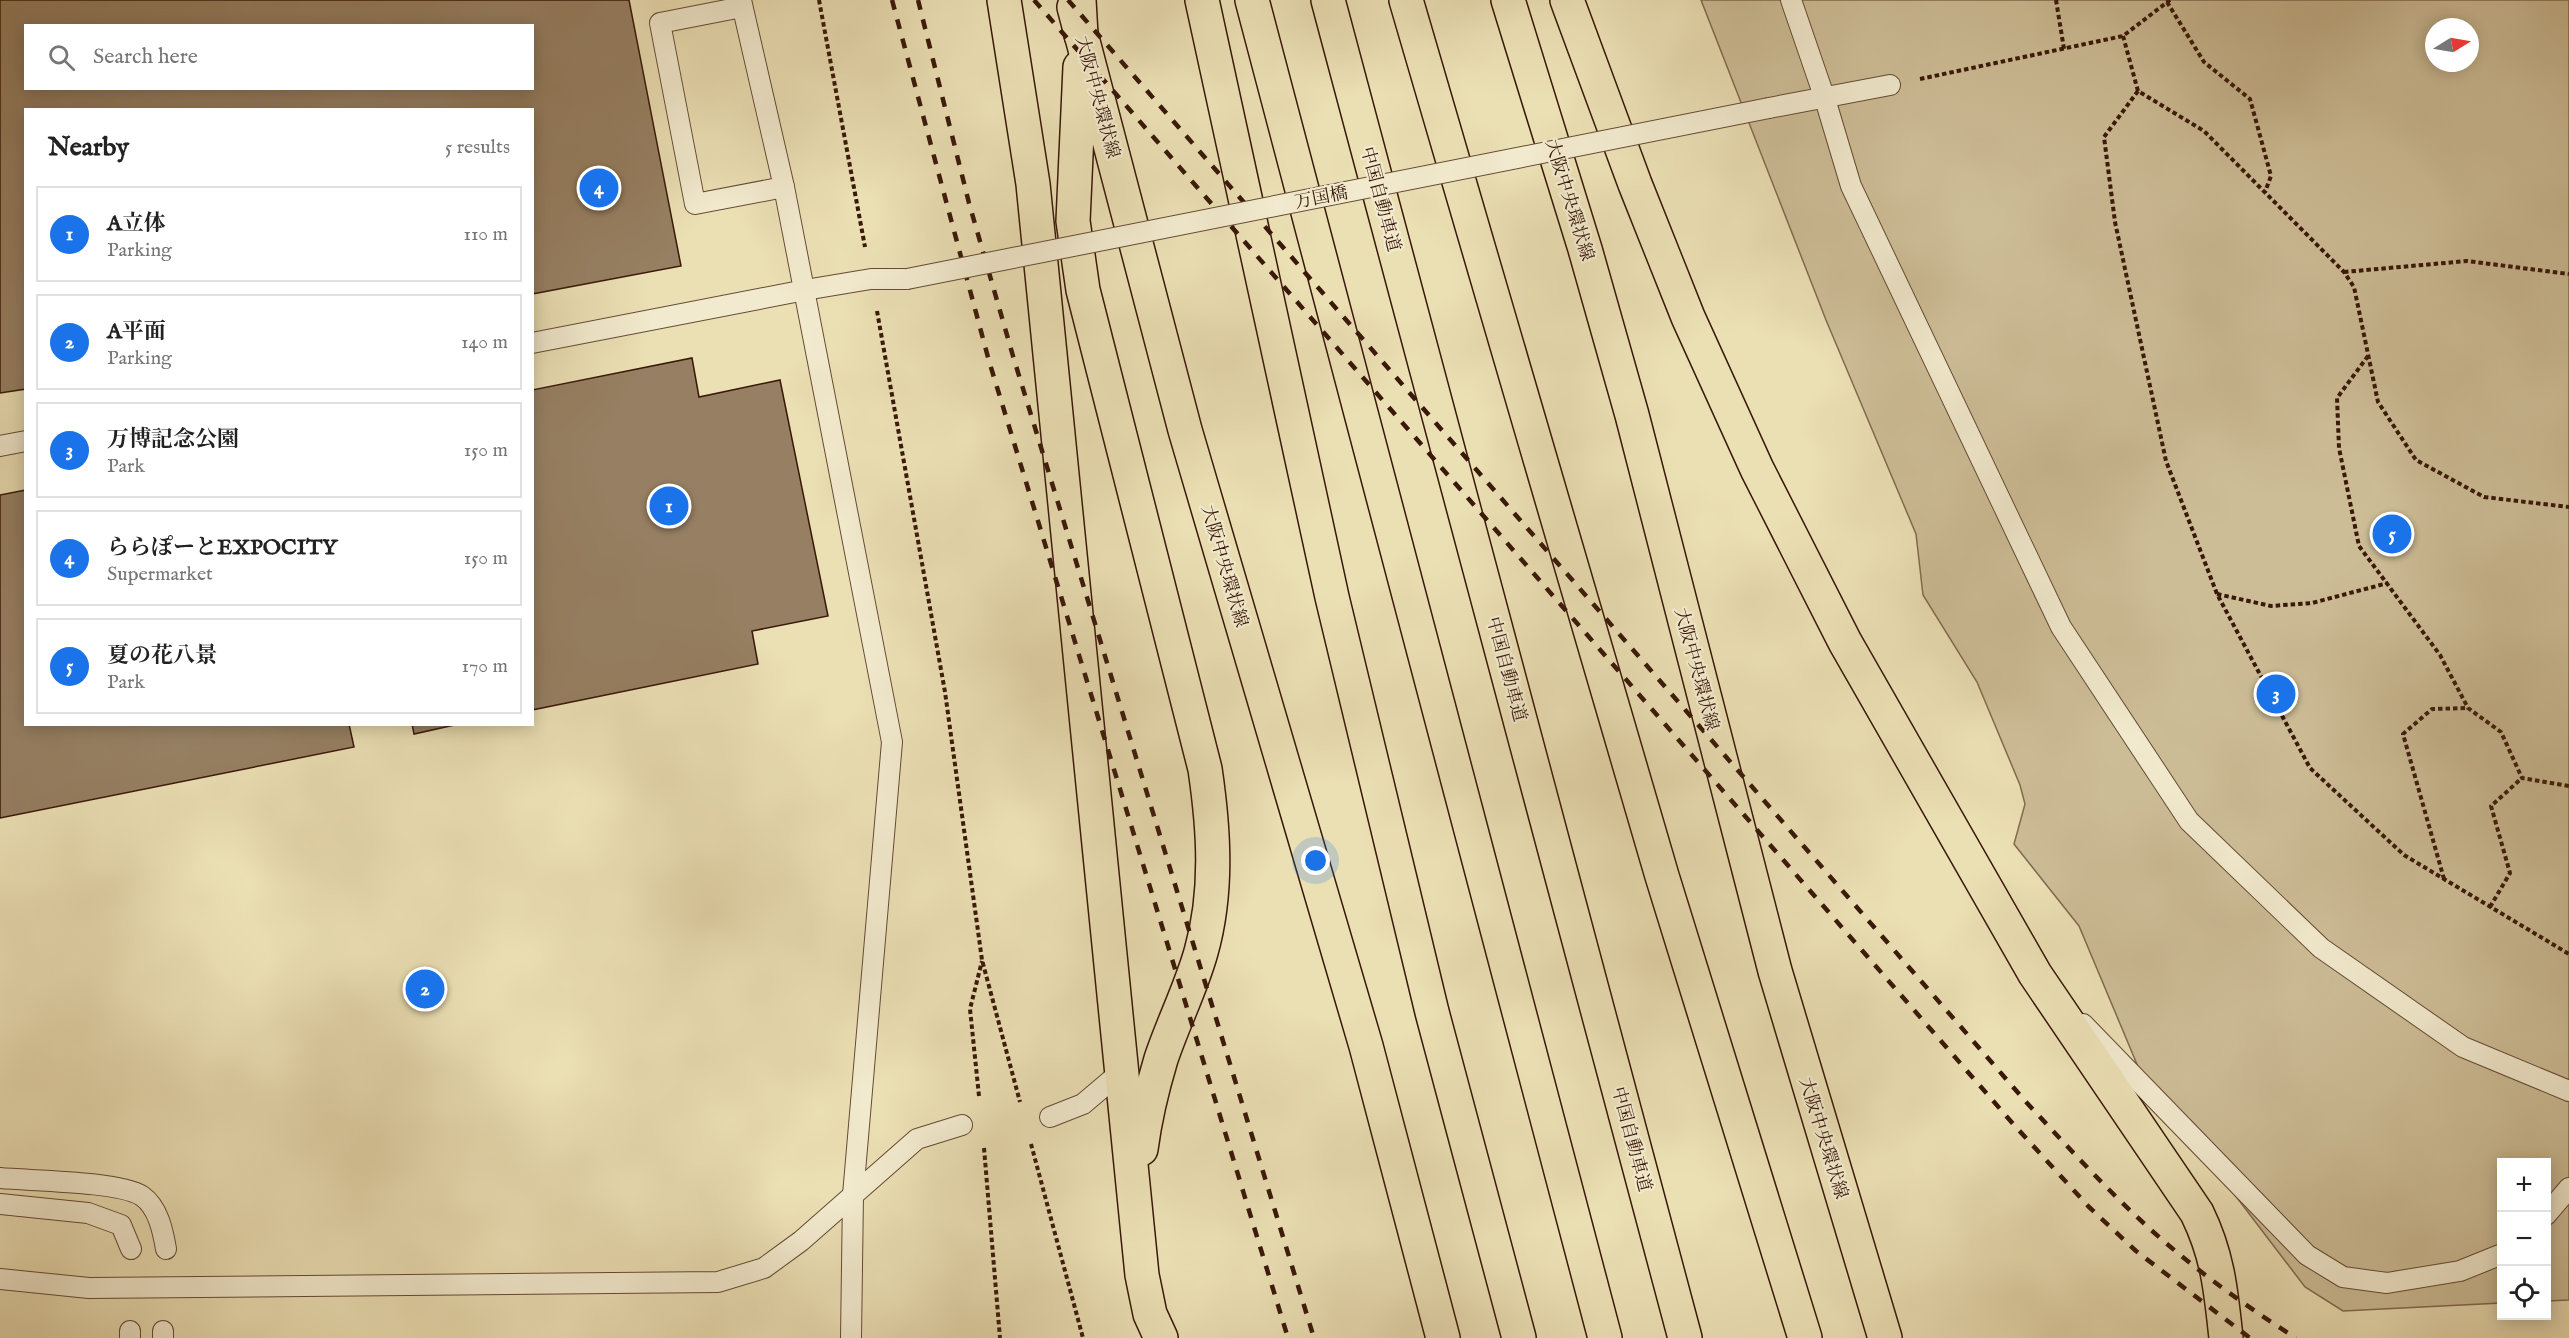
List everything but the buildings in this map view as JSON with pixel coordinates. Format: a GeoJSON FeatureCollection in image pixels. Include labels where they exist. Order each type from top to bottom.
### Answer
{"type":"FeatureCollection","features":[{"type":"Feature","properties":{"kind":"main road"},"geometry":{"type":"LineString","coordinates":[[1004,0],[1033,184],[1142,1275],[1149,1314],[1161,1338]]}},
{"type":"Feature","properties":{"kind":"main road","name":"大阪中央環状線"},"geometry":{"type":"LineString","coordinates":[[1072,0],[1185,430],[1366,1046],[1443,1338]]}},
{"type":"Feature","properties":{"kind":"main road"},"geometry":{"type":"LineString","coordinates":[[1079,0],[1081,35],[1073,222],[1083,290],[1205,769],[1212,815],[1213,872],[1210,904],[1201,951],[1162,1058],[1147,1109],[1134,1191]]}},
{"type":"Feature","properties":{"kind":"main road"},"geometry":{"type":"LineString","coordinates":[[1202,0],[1332,597],[1432,1011],[1519,1338]]}},
{"type":"Feature","properties":{"kind":"main road"},"geometry":{"type":"LineString","coordinates":[[1252,0],[1605,1338]]}},
{"type":"Feature","properties":{"kind":"main road","name":"中国自動車道"},"geometry":{"type":"LineString","coordinates":[[1328,0],[1685,1338]]}},
{"type":"Feature","properties":{"kind":"main road"},"geometry":{"type":"LineString","coordinates":[[1406,0],[1662,876],[1805,1338]]}},
{"type":"Feature","properties":{"kind":"main road","name":"大阪中央環状線"},"geometry":{"type":"LineString","coordinates":[[1508,0],[1568,192],[1632,415],[1775,971],[1885,1338]]}},
{"type":"Feature","properties":{"kind":"main road"},"geometry":{"type":"LineString","coordinates":[[1568,0],[1635,184],[1688,317],[1757,470],[1845,642],[2035,974],[2197,1213],[2211,1241],[2218,1272],[2226,1338]]}},
{"type":"Feature","properties":{"kind":"lane"},"geometry":{"type":"LineString","coordinates":[[1791,0],[1826,99],[1851,186],[2061,627],[2189,821],[2321,948],[2463,1047],[2569,1091]]}},
{"type":"Feature","properties":{"kind":"lane"},"geometry":{"type":"LineString","coordinates":[[784,187],[696,204],[660,23],[741,4],[784,187],[892,742],[853,1195],[851,1338]]}},
{"type":"Feature","properties":{"kind":"lane","name":"万国橋"},"geometry":{"type":"LineString","coordinates":[[534,343],[805,290],[871,279],[907,279],[1890,85]]}},
{"type":"Feature","properties":{"kind":"lane"},"geometry":{"type":"LineString","coordinates":[[0,446],[24,441]]}},
{"type":"Feature","properties":{"kind":"lane"},"geometry":{"type":"LineString","coordinates":[[2035,974],[2307,1255],[2343,1277],[2387,1283],[2460,1271],[2497,1256]]}},
{"type":"Feature","properties":{"kind":"lane"},"geometry":{"type":"LineString","coordinates":[[1050,1116],[1083,1104],[1122,1071]]}},
{"type":"Feature","properties":{"kind":"lane"},"geometry":{"type":"LineString","coordinates":[[0,1279],[89,1288],[718,1282],[764,1268],[801,1241],[917,1139],[962,1125]]}},
{"type":"Feature","properties":{"kind":"lane"},"geometry":{"type":"LineString","coordinates":[[0,1178],[120,1187],[143,1196],[161,1222],[166,1249]]}},
{"type":"Feature","properties":{"kind":"lane"},"geometry":{"type":"LineString","coordinates":[[2549,1212],[2569,1188]]}},
{"type":"Feature","properties":{"kind":"lane"},"geometry":{"type":"LineString","coordinates":[[0,1204],[88,1213],[121,1225],[131,1249]]}},
{"type":"Feature","properties":{"kind":"path"},"geometry":{"type":"LineString","coordinates":[[819,0],[945,692],[982,960],[1022,1109]]}},
{"type":"Feature","properties":{"kind":"path"},"geometry":{"type":"LineString","coordinates":[[2056,0],[2064,49]]}},
{"type":"Feature","properties":{"kind":"path"},"geometry":{"type":"LineString","coordinates":[[1890,85],[2122,36],[2169,1],[2204,62],[2250,99],[2271,176],[2265,192]]}},
{"type":"Feature","properties":{"kind":"path"},"geometry":{"type":"LineString","coordinates":[[2122,36],[2139,91],[2204,131],[2344,272],[2354,286],[2378,402],[2416,460],[2484,497],[2569,507]]}},
{"type":"Feature","properties":{"kind":"path"},"geometry":{"type":"LineString","coordinates":[[2139,91],[2104,137],[2115,222],[2166,461],[2217,594],[2310,768],[2404,855],[2569,954]]}},
{"type":"Feature","properties":{"kind":"path"},"geometry":{"type":"LineString","coordinates":[[2344,272],[2467,261],[2569,274]]}},
{"type":"Feature","properties":{"kind":"path"},"geometry":{"type":"LineString","coordinates":[[2369,356],[2337,398],[2339,448],[2359,546],[2440,655],[2468,708],[2501,732],[2522,778]]}},
{"type":"Feature","properties":{"kind":"path"},"geometry":{"type":"LineString","coordinates":[[2217,594],[2271,606],[2312,603],[2388,584]]}},
{"type":"Feature","properties":{"kind":"path"},"geometry":{"type":"LineString","coordinates":[[2444,879],[2403,734],[2432,709],[2468,708]]}},
{"type":"Feature","properties":{"kind":"path"},"geometry":{"type":"LineString","coordinates":[[2522,778],[2569,786]]}},
{"type":"Feature","properties":{"kind":"path"},"geometry":{"type":"LineString","coordinates":[[2490,907],[2510,873],[2491,806],[2522,778]]}},
{"type":"Feature","properties":{"kind":"path"},"geometry":{"type":"LineString","coordinates":[[1031,1143],[1083,1338]]}},
{"type":"Feature","properties":{"kind":"path"},"geometry":{"type":"LineString","coordinates":[[997,1284],[1000,1338]]}},
{"type":"Feature","properties":{"kind":"shaded area"},"geometry":{"type":"Polygon","coordinates":[[[1701,0],[2569,0],[2569,1300],[2551,1301],[2551,1158],[2497,1158],[2497,1303],[2343,1311],[2305,1287],[2139,1069],[2079,926],[2014,844],[2025,804],[2020,785],[1977,682],[1923,595],[1916,534],[1826,320],[1701,0]]]}},
{"type":"Feature","properties":{"kind":"railway"},"geometry":{"type":"LineString","coordinates":[[892,0],[989,361],[1288,1338]]}},
{"type":"Feature","properties":{"kind":"railway"},"geometry":{"type":"LineString","coordinates":[[918,0],[969,203],[1013,356],[1314,1338]]}},
{"type":"Feature","properties":{"kind":"railway"},"geometry":{"type":"LineString","coordinates":[[1034,0],[2015,1126],[2089,1207],[2136,1251],[2250,1338]]}},
{"type":"Feature","properties":{"kind":"railway"},"geometry":{"type":"LineString","coordinates":[[1068,0],[2027,1103],[2102,1183],[2166,1243],[2220,1286],[2296,1338]]}},
{"type":"Feature","properties":{"kind":"place","name":"ららぽーとEXPOCITY"},"geometry":{"type":"Point","coordinates":[599,188]}},
{"type":"Feature","properties":{"kind":"place","name":"A立体"},"geometry":{"type":"Point","coordinates":[669,506]}},
{"type":"Feature","properties":{"kind":"place","name":"夏の花八景"},"geometry":{"type":"Point","coordinates":[2392,534]}},
{"type":"Feature","properties":{"kind":"place","name":"万博記念公園"},"geometry":{"type":"Point","coordinates":[2276,694]}},
{"type":"Feature","properties":{"kind":"place","name":"A平面"},"geometry":{"type":"Point","coordinates":[425,989]}}]}
